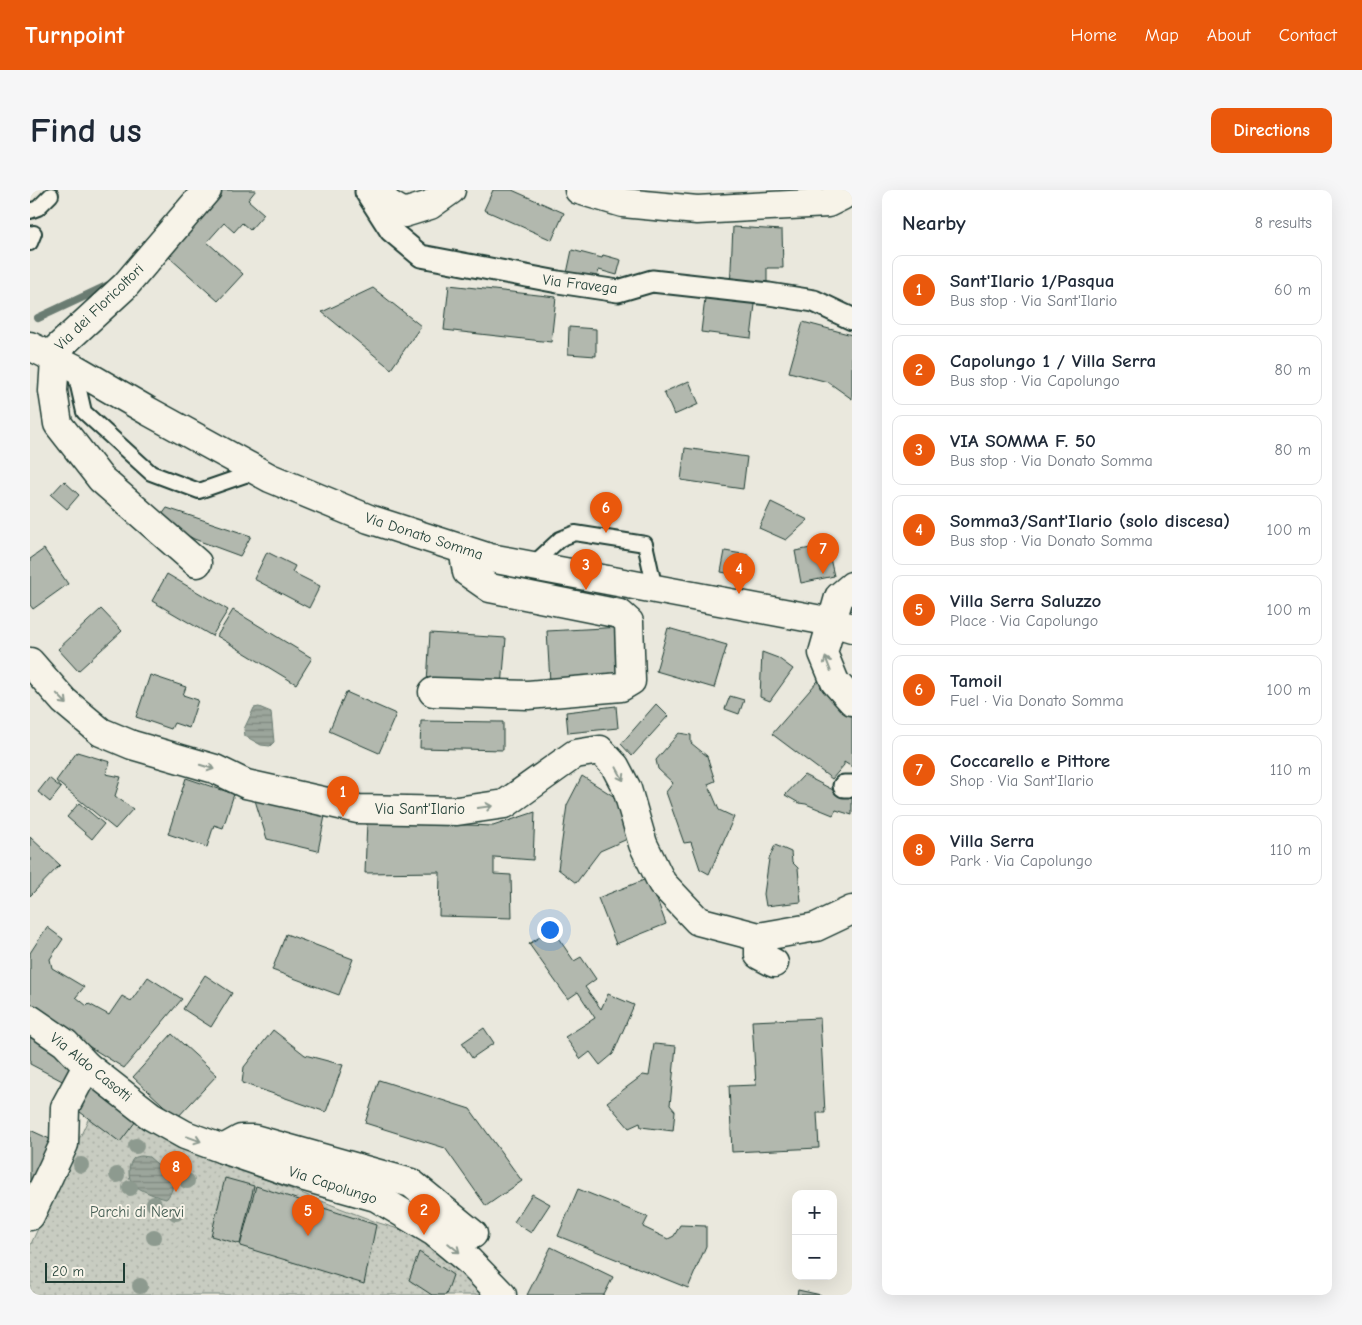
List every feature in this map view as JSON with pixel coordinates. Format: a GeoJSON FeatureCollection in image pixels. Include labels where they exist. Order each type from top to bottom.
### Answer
{"type":"FeatureCollection","features":[{"type":"Feature","properties":{"kind":"street","name":"Via dei Floricoltori"},"geometry":{"type":"LineString","coordinates":[[52,357],[126,286],[207,190]]}},
{"type":"Feature","properties":{"kind":"street","name":"Via Fravega"},"geometry":{"type":"LineString","coordinates":[[364,190],[391,232],[421,256],[558,282],[618,291],[652,282],[814,301],[852,319]]}},
{"type":"Feature","properties":{"kind":"street"},"geometry":{"type":"LineString","coordinates":[[378,190],[386,203],[404,213],[430,205],[451,190]]}},
{"type":"Feature","properties":{"kind":"street"},"geometry":{"type":"LineString","coordinates":[[579,190],[623,203],[697,210],[828,203],[842,196],[844,190]]}},
{"type":"Feature","properties":{"kind":"street","name":"Via Donato Somma"},"geometry":{"type":"LineString","coordinates":[[52,357],[148,412],[258,471],[369,519],[490,558],[842,625]]}},
{"type":"Feature","properties":{"kind":"street"},"geometry":{"type":"LineString","coordinates":[[52,357],[53,391],[58,424],[101,479],[197,563]]}},
{"type":"Feature","properties":{"kind":"street"},"geometry":{"type":"LineString","coordinates":[[433,692],[528,695],[621,687],[631,681],[629,622],[620,614],[490,588],[467,572],[463,550]]}},
{"type":"Feature","properties":{"kind":"street"},"geometry":{"type":"LineString","coordinates":[[852,586],[839,597],[842,625],[824,653],[835,682],[852,701]]}},
{"type":"Feature","properties":{"kind":"street","name":"Via Sant'Ilario"},"geometry":{"type":"LineString","coordinates":[[30,662],[64,701],[102,732],[132,745],[215,769],[246,784],[358,808],[457,811],[505,804],[575,754],[600,750],[615,766],[627,789],[643,844],[662,883],[698,921],[759,937],[816,927],[852,910]]}},
{"type":"Feature","properties":{"kind":"street"},"geometry":{"type":"LineString","coordinates":[[759,937],[759,955],[774,963]]}},
{"type":"Feature","properties":{"kind":"street","name":"Via Aldo Casotti"},"geometry":{"type":"LineString","coordinates":[[30,1019],[65,1044],[87,1066],[152,1116]]}},
{"type":"Feature","properties":{"kind":"street"},"geometry":{"type":"LineString","coordinates":[[30,1216],[64,1144],[65,1107],[87,1066]]}},
{"type":"Feature","properties":{"kind":"street","name":"Via Capolungo"},"geometry":{"type":"LineString","coordinates":[[152,1116],[185,1136],[305,1177],[376,1197],[434,1232],[469,1260],[502,1295]]}},
{"type":"Feature","properties":{"kind":"street","name":"Via Capolungo"},"geometry":{"type":"LineString","coordinates":[[223,1149],[242,1140],[254,1139],[411,1183],[473,1234]]}},
{"type":"Feature","properties":{"kind":"lane"},"geometry":{"type":"LineString","coordinates":[[30,212],[38,208],[51,195]]}},
{"type":"Feature","properties":{"kind":"lane"},"geometry":{"type":"LineString","coordinates":[[52,357],[84,412],[151,473],[200,491],[258,471]]}},
{"type":"Feature","properties":{"kind":"lane"},"geometry":{"type":"LineString","coordinates":[[531,566],[560,539],[575,533],[645,544],[655,589]]}},
{"type":"Feature","properties":{"kind":"green space","name":"Parchi di Nervi"},"geometry":{"type":"Polygon","coordinates":[[[103,1087],[215,1160],[379,1223],[405,1231],[426,1242],[488,1295],[30,1295],[30,1246],[103,1087]]]}},
{"type":"Feature","properties":{"kind":"shaded area"},"geometry":{"type":"Polygon","coordinates":[[[259,707],[271,712],[274,742],[270,746],[261,745],[245,736],[244,729],[254,708],[259,707]]]}},
{"type":"Feature","properties":{"kind":"shaded area"},"geometry":{"type":"Polygon","coordinates":[[[149,1157],[172,1177],[172,1189],[166,1199],[144,1191],[131,1181],[129,1174],[130,1163],[134,1158],[149,1157]]]}},
{"type":"Feature","properties":{"kind":"building"},"geometry":{"type":"Polygon","coordinates":[[[215,190],[256,190],[248,200],[264,214],[250,230],[242,223],[234,232],[224,223],[207,242],[243,274],[218,301],[161,250],[215,190]]]}},
{"type":"Feature","properties":{"kind":"building"},"geometry":{"type":"Polygon","coordinates":[[[493,190],[512,190],[564,213],[552,240],[484,210],[493,190]]]}},
{"type":"Feature","properties":{"kind":"building"},"geometry":{"type":"Polygon","coordinates":[[[733,227],[782,230],[783,268],[767,268],[767,290],[730,289],[733,227]]]}},
{"type":"Feature","properties":{"kind":"building"},"geometry":{"type":"Polygon","coordinates":[[[572,250],[602,258],[603,255],[621,260],[617,275],[599,270],[594,286],[566,278],[572,250]]]}},
{"type":"Feature","properties":{"kind":"building"},"geometry":{"type":"Polygon","coordinates":[[[449,285],[556,297],[551,342],[444,330],[449,285]]]}},
{"type":"Feature","properties":{"kind":"building"},"geometry":{"type":"Polygon","coordinates":[[[373,288],[421,326],[391,369],[322,312],[373,288]]]}},
{"type":"Feature","properties":{"kind":"building"},"geometry":{"type":"Polygon","coordinates":[[[706,290],[756,296],[751,338],[701,332],[706,290]]]}},
{"type":"Feature","properties":{"kind":"building"},"geometry":{"type":"Polygon","coordinates":[[[803,322],[852,335],[852,399],[828,382],[789,372],[803,322]]]}},
{"type":"Feature","properties":{"kind":"building"},"geometry":{"type":"Polygon","coordinates":[[[569,327],[596,329],[596,356],[568,354],[569,327]]]}},
{"type":"Feature","properties":{"kind":"building"},"geometry":{"type":"Polygon","coordinates":[[[689,381],[699,404],[674,415],[664,392],[689,381]]]}},
{"type":"Feature","properties":{"kind":"building"},"geometry":{"type":"Polygon","coordinates":[[[685,448],[747,457],[743,489],[681,480],[685,448]]]}},
{"type":"Feature","properties":{"kind":"building"},"geometry":{"type":"Polygon","coordinates":[[[64,481],[79,495],[67,509],[51,495],[64,481]]]}},
{"type":"Feature","properties":{"kind":"building"},"geometry":{"type":"Polygon","coordinates":[[[771,502],[808,520],[786,540],[759,528],[771,502]]]}},
{"type":"Feature","properties":{"kind":"building"},"geometry":{"type":"Polygon","coordinates":[[[167,508],[251,536],[240,556],[194,539],[159,519],[167,508]]]}},
{"type":"Feature","properties":{"kind":"building"},"geometry":{"type":"Polygon","coordinates":[[[827,545],[834,576],[801,583],[795,551],[827,545]]]}},
{"type":"Feature","properties":{"kind":"building"},"geometry":{"type":"Polygon","coordinates":[[[44,549],[68,584],[33,609],[30,605],[30,559],[44,549]]]}},
{"type":"Feature","properties":{"kind":"building"},"geometry":{"type":"Polygon","coordinates":[[[725,551],[748,555],[743,576],[721,572],[725,551]]]}},
{"type":"Feature","properties":{"kind":"building"},"geometry":{"type":"Polygon","coordinates":[[[267,552],[295,566],[292,572],[320,586],[309,608],[254,579],[267,552]]]}},
{"type":"Feature","properties":{"kind":"building"},"geometry":{"type":"Polygon","coordinates":[[[167,574],[228,610],[212,636],[152,601],[167,574]]]}},
{"type":"Feature","properties":{"kind":"building"},"geometry":{"type":"Polygon","coordinates":[[[101,609],[122,631],[78,671],[58,649],[101,609]]]}},
{"type":"Feature","properties":{"kind":"building"},"geometry":{"type":"Polygon","coordinates":[[[233,610],[312,658],[296,684],[217,636],[233,610]]]}},
{"type":"Feature","properties":{"kind":"building"},"geometry":{"type":"Polygon","coordinates":[[[623,627],[625,677],[550,683],[547,631],[623,627]]]}},
{"type":"Feature","properties":{"kind":"building"},"geometry":{"type":"Polygon","coordinates":[[[668,628],[727,645],[714,688],[656,671],[668,628]]]}},
{"type":"Feature","properties":{"kind":"building"},"geometry":{"type":"Polygon","coordinates":[[[430,633],[506,638],[502,687],[427,683],[430,633]]]}},
{"type":"Feature","properties":{"kind":"building"},"geometry":{"type":"Polygon","coordinates":[[[762,652],[778,658],[793,669],[770,701],[760,697],[762,652]]]}},
{"type":"Feature","properties":{"kind":"building"},"geometry":{"type":"Polygon","coordinates":[[[150,675],[186,687],[183,695],[198,700],[189,728],[174,723],[171,729],[136,717],[150,675]]]}},
{"type":"Feature","properties":{"kind":"building"},"geometry":{"type":"Polygon","coordinates":[[[823,675],[852,713],[852,767],[844,762],[844,765],[832,779],[772,734],[823,675]]]}},
{"type":"Feature","properties":{"kind":"building"},"geometry":{"type":"Polygon","coordinates":[[[346,692],[396,714],[379,753],[329,731],[346,692]]]}},
{"type":"Feature","properties":{"kind":"building"},"geometry":{"type":"Polygon","coordinates":[[[730,696],[744,700],[739,714],[725,709],[730,696]]]}},
{"type":"Feature","properties":{"kind":"building"},"geometry":{"type":"Polygon","coordinates":[[[656,704],[668,716],[632,756],[621,744],[656,704]]]}},
{"type":"Feature","properties":{"kind":"building"},"geometry":{"type":"Polygon","coordinates":[[[616,706],[618,728],[568,733],[566,712],[616,706]]]}},
{"type":"Feature","properties":{"kind":"building"},"geometry":{"type":"Polygon","coordinates":[[[421,721],[503,722],[503,750],[420,748],[421,721]]]}},
{"type":"Feature","properties":{"kind":"building"},"geometry":{"type":"Polygon","coordinates":[[[679,733],[691,735],[691,743],[707,756],[715,781],[708,784],[719,810],[734,817],[709,874],[700,869],[691,842],[684,843],[666,792],[673,783],[658,769],[656,760],[679,733]]]}},
{"type":"Feature","properties":{"kind":"building"},"geometry":{"type":"Polygon","coordinates":[[[77,752],[110,762],[106,774],[121,777],[115,796],[133,809],[115,829],[56,781],[77,752]]]}},
{"type":"Feature","properties":{"kind":"building"},"geometry":{"type":"Polygon","coordinates":[[[804,775],[839,793],[852,792],[852,815],[836,810],[833,815],[799,803],[785,795],[804,775]]]}},
{"type":"Feature","properties":{"kind":"building"},"geometry":{"type":"Polygon","coordinates":[[[582,776],[618,799],[632,837],[600,851],[576,883],[558,869],[567,805],[582,776]]]}},
{"type":"Feature","properties":{"kind":"building"},"geometry":{"type":"Polygon","coordinates":[[[49,778],[61,788],[50,802],[38,792],[49,778]]]}},
{"type":"Feature","properties":{"kind":"building"},"geometry":{"type":"Polygon","coordinates":[[[186,778],[234,794],[223,828],[214,825],[207,847],[168,834],[186,778]]]}},
{"type":"Feature","properties":{"kind":"building"},"geometry":{"type":"Polygon","coordinates":[[[254,797],[326,811],[318,851],[267,839],[254,797]]]}},
{"type":"Feature","properties":{"kind":"building"},"geometry":{"type":"Polygon","coordinates":[[[79,803],[104,824],[92,839],[67,817],[79,803]]]}},
{"type":"Feature","properties":{"kind":"building"},"geometry":{"type":"Polygon","coordinates":[[[535,812],[533,860],[494,857],[494,874],[511,875],[512,918],[439,916],[440,872],[365,873],[367,821],[493,826],[535,812]]]}},
{"type":"Feature","properties":{"kind":"building"},"geometry":{"type":"Polygon","coordinates":[[[30,837],[60,865],[30,896],[30,837]]]}},
{"type":"Feature","properties":{"kind":"building"},"geometry":{"type":"Polygon","coordinates":[[[775,845],[791,852],[792,862],[798,868],[801,902],[766,906],[764,894],[769,859],[775,845]]]}},
{"type":"Feature","properties":{"kind":"building"},"geometry":{"type":"Polygon","coordinates":[[[649,878],[666,924],[616,944],[598,898],[649,878]]]}},
{"type":"Feature","properties":{"kind":"building"},"geometry":{"type":"Polygon","coordinates":[[[47,927],[63,939],[50,959],[52,968],[84,987],[76,997],[87,1006],[89,1004],[109,1015],[122,996],[131,1001],[148,977],[182,999],[124,1068],[69,1034],[30,1002],[30,953],[47,927]]]}},
{"type":"Feature","properties":{"kind":"building"},"geometry":{"type":"Polygon","coordinates":[[[552,929],[574,961],[581,957],[596,979],[585,987],[601,1009],[608,994],[634,1005],[613,1054],[600,1065],[590,1052],[581,1059],[565,1037],[595,1018],[578,992],[568,999],[529,944],[552,929]]]}},
{"type":"Feature","properties":{"kind":"building"},"geometry":{"type":"Polygon","coordinates":[[[286,934],[353,959],[339,995],[272,970],[286,934]]]}},
{"type":"Feature","properties":{"kind":"building"},"geometry":{"type":"Polygon","coordinates":[[[205,975],[232,993],[211,1027],[183,1009],[205,975]]]}},
{"type":"Feature","properties":{"kind":"building"},"geometry":{"type":"Polygon","coordinates":[[[820,1018],[825,1113],[817,1113],[819,1148],[732,1152],[729,1086],[756,1085],[752,1021],[820,1018]]]}},
{"type":"Feature","properties":{"kind":"building"},"geometry":{"type":"Polygon","coordinates":[[[484,1028],[494,1043],[472,1058],[462,1043],[484,1028]]]}},
{"type":"Feature","properties":{"kind":"building"},"geometry":{"type":"Polygon","coordinates":[[[273,1030],[305,1055],[343,1065],[326,1112],[242,1083],[244,1067],[273,1030]]]}},
{"type":"Feature","properties":{"kind":"building"},"geometry":{"type":"Polygon","coordinates":[[[30,1033],[78,1068],[68,1084],[30,1064],[30,1033]]]}},
{"type":"Feature","properties":{"kind":"building"},"geometry":{"type":"Polygon","coordinates":[[[172,1034],[217,1075],[177,1118],[133,1077],[172,1034]]]}},
{"type":"Feature","properties":{"kind":"building"},"geometry":{"type":"Polygon","coordinates":[[[654,1044],[676,1046],[670,1105],[675,1111],[673,1131],[641,1127],[640,1123],[629,1128],[607,1102],[643,1075],[649,1076],[654,1044]]]}},
{"type":"Feature","properties":{"kind":"building"},"geometry":{"type":"Polygon","coordinates":[[[90,1074],[142,1113],[120,1142],[68,1103],[90,1074]]]}},
{"type":"Feature","properties":{"kind":"building"},"geometry":{"type":"Polygon","coordinates":[[[379,1080],[470,1109],[522,1181],[486,1206],[445,1148],[365,1123],[379,1080]]]}},
{"type":"Feature","properties":{"kind":"building"},"geometry":{"type":"Polygon","coordinates":[[[30,1130],[52,1140],[30,1186],[30,1130]]]}},
{"type":"Feature","properties":{"kind":"building"},"geometry":{"type":"Polygon","coordinates":[[[225,1178],[254,1186],[240,1244],[211,1236],[225,1178]]]}},
{"type":"Feature","properties":{"kind":"building"},"geometry":{"type":"Polygon","coordinates":[[[256,1186],[376,1225],[364,1284],[240,1246],[256,1186]]]}},
{"type":"Feature","properties":{"kind":"building"},"geometry":{"type":"Polygon","coordinates":[[[578,1189],[648,1217],[643,1227],[668,1239],[674,1236],[680,1225],[706,1226],[706,1246],[688,1288],[558,1236],[578,1189]]]}},
{"type":"Feature","properties":{"kind":"building"},"geometry":{"type":"Polygon","coordinates":[[[532,1194],[550,1204],[531,1233],[514,1222],[532,1194]]]}},
{"type":"Feature","properties":{"kind":"building"},"geometry":{"type":"Polygon","coordinates":[[[551,1247],[613,1277],[604,1295],[527,1295],[551,1247]]]}},
{"type":"Feature","properties":{"kind":"building"},"geometry":{"type":"Polygon","coordinates":[[[419,1252],[453,1275],[446,1295],[432,1295],[409,1280],[419,1252]]]}},
{"type":"Feature","properties":{"kind":"building"},"geometry":{"type":"Polygon","coordinates":[[[798,1290],[821,1295],[797,1295],[798,1290]]]}},
{"type":"Feature","properties":{"kind":"waterway"},"geometry":{"type":"LineString","coordinates":[[38,318],[111,284]]}},
{"type":"Feature","properties":{"kind":"place","name":"Tamoil"},"geometry":{"type":"Point","coordinates":[606,533]}},
{"type":"Feature","properties":{"kind":"place","name":"Coccarello e Pittore"},"geometry":{"type":"Point","coordinates":[823,574]}},
{"type":"Feature","properties":{"kind":"place","name":"VIA SOMMA F. 50"},"geometry":{"type":"Point","coordinates":[586,590]}},
{"type":"Feature","properties":{"kind":"place","name":"Somma3/Sant'Ilario (solo discesa)"},"geometry":{"type":"Point","coordinates":[739,594]}},
{"type":"Feature","properties":{"kind":"place","name":"Sant'Ilario 1/Pasqua"},"geometry":{"type":"Point","coordinates":[343,817]}},
{"type":"Feature","properties":{"kind":"place","name":"Villa Serra"},"geometry":{"type":"Point","coordinates":[176,1192]}},
{"type":"Feature","properties":{"kind":"place","name":"Capolungo 1 / Villa Serra"},"geometry":{"type":"Point","coordinates":[424,1235]}},
{"type":"Feature","properties":{"kind":"place","name":"Villa Serra Saluzzo"},"geometry":{"type":"Point","coordinates":[308,1236]}}]}
